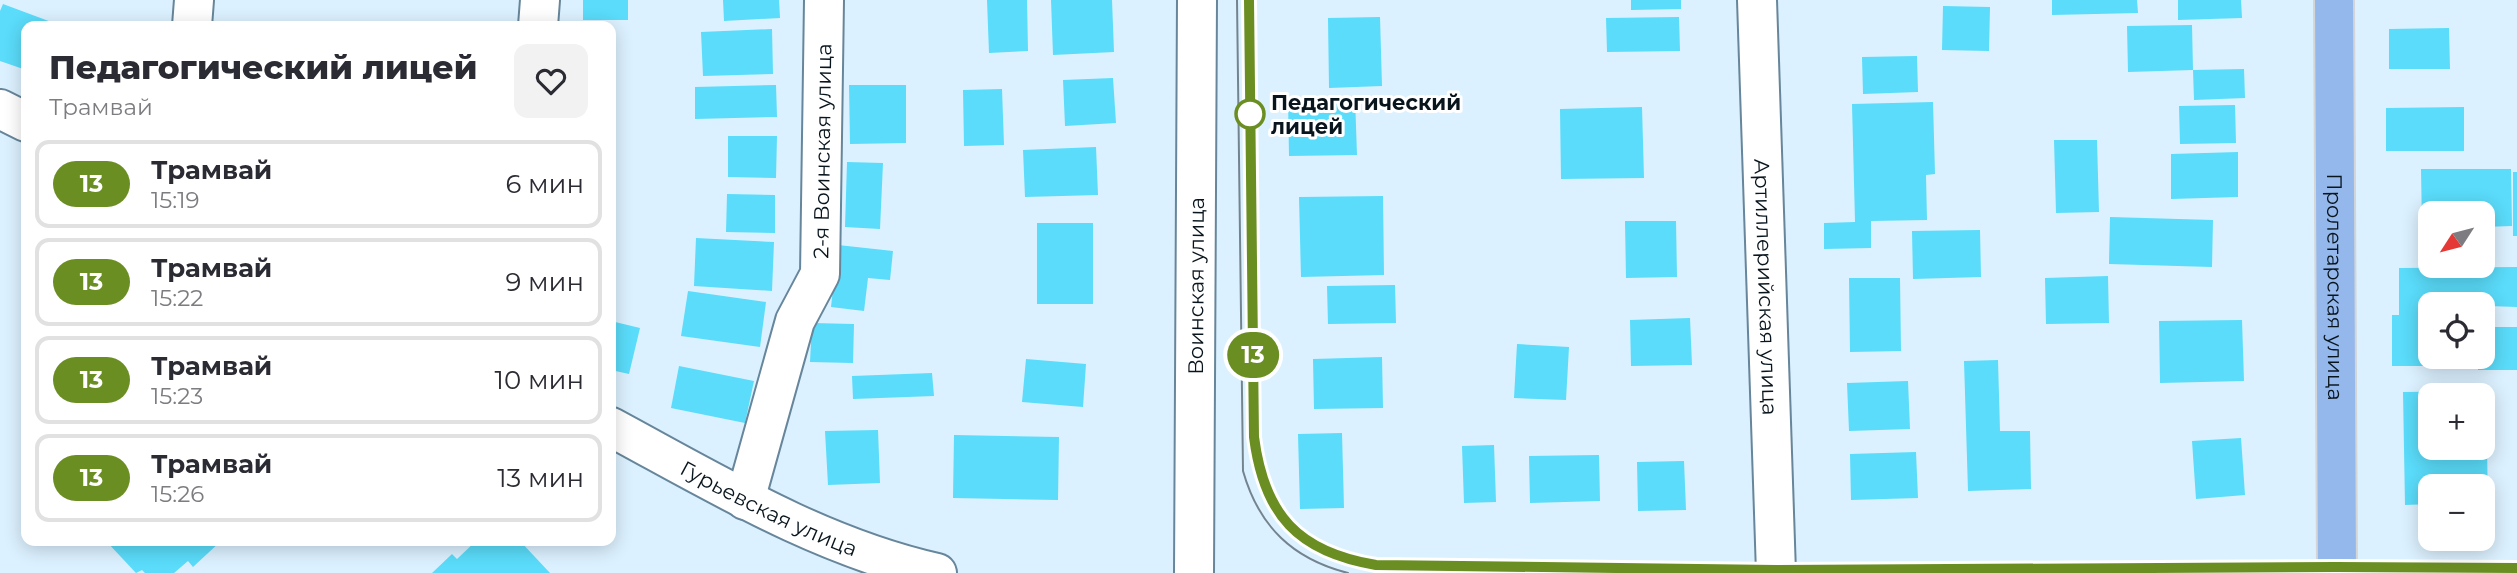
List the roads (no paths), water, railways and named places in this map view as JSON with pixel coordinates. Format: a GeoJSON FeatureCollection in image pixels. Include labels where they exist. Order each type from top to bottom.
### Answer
{"type":"FeatureCollection","features":[{"type":"Feature","properties":{"kind":"main road","name":"Пролетарская улица"},"geometry":{"type":"LineString","coordinates":[[2334,0],[2337,573]]}},
{"type":"Feature","properties":{"kind":"street"},"geometry":{"type":"LineString","coordinates":[[192,21],[194,0]]}},
{"type":"Feature","properties":{"kind":"street"},"geometry":{"type":"LineString","coordinates":[[538,21],[540,0]]}},
{"type":"Feature","properties":{"kind":"street","name":"2-я Воинская улица"},"geometry":{"type":"LineString","coordinates":[[744,500],[795,321],[820,274],[824,0]]}},
{"type":"Feature","properties":{"kind":"street","name":"Воинская улица"},"geometry":{"type":"LineString","coordinates":[[1194,573],[1197,0]]}},
{"type":"Feature","properties":{"kind":"street","name":"Артиллерийская улица"},"geometry":{"type":"LineString","coordinates":[[1757,0],[1776,573]]}},
{"type":"Feature","properties":{"kind":"street"},"geometry":{"type":"LineString","coordinates":[[0,109],[21,120]]}},
{"type":"Feature","properties":{"kind":"street","name":"Гурьевская улица"},"geometry":{"type":"LineString","coordinates":[[616,430],[744,500],[855,548],[937,573]]}},
{"type":"Feature","properties":{"kind":"tram line"},"geometry":{"type":"LineString","coordinates":[[1237,0],[1243,471],[1258,509],[1281,538],[1311,559],[1348,573]]}},
{"type":"Feature","properties":{"kind":"tram line"},"geometry":{"type":"LineString","coordinates":[[1249,0],[1254,437],[1266,488],[1276,508],[1289,525],[1305,539],[1325,550],[1376,565],[1776,570],[2517,568]]}},
{"type":"Feature","properties":{"kind":"tram line","name":"13"},"geometry":{"type":"LineString","coordinates":[[1249,0],[1254,437],[1258,466],[1264,486],[1280,515],[1301,536],[1331,554],[1376,565],[1776,570],[2517,568]]}},
{"type":"Feature","properties":{"kind":"place","name":"Педагогический лицей"},"geometry":{"type":"Point","coordinates":[1250,114]}}]}
